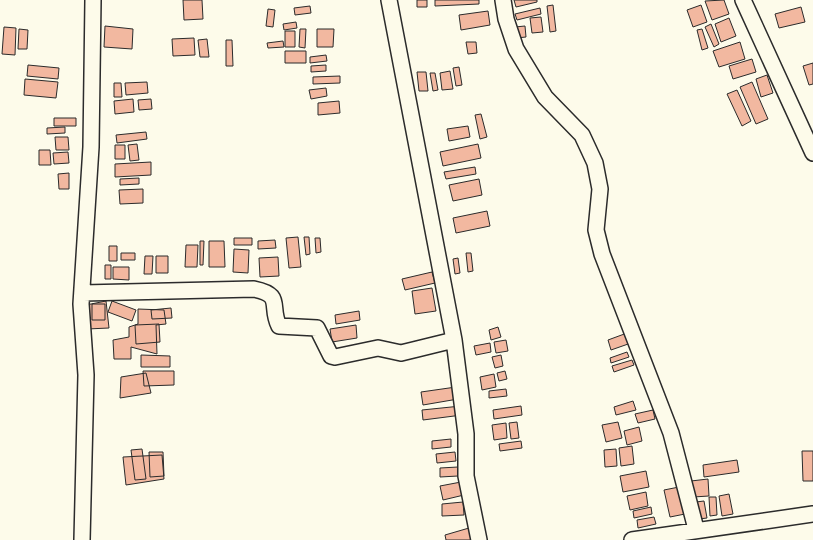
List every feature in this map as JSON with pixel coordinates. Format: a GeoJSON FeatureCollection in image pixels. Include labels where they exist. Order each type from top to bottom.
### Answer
{"type":"FeatureCollection","features":[{"type":"Feature","properties":{"kind":"street"},"geometry":{"type":"LineString","coordinates":[[82,540],[86,376],[81,304],[91,147],[93,0]]}},
{"type":"Feature","properties":{"kind":"street"},"geometry":{"type":"LineString","coordinates":[[389,0],[454,340],[466,434],[466,476],[478,540]]}},
{"type":"Feature","properties":{"kind":"street"},"geometry":{"type":"LineString","coordinates":[[503,0],[506,19],[516,49],[545,97],[582,135],[595,163],[600,189],[596,230],[602,254],[671,433],[696,530]]}},
{"type":"Feature","properties":{"kind":"street"},"geometry":{"type":"LineString","coordinates":[[743,0],[813,153]]}},
{"type":"Feature","properties":{"kind":"street"},"geometry":{"type":"LineString","coordinates":[[82,292],[254,289],[268,292],[274,299],[279,326],[317,328],[329,354],[335,357],[378,348],[401,353],[454,340]]}},
{"type":"Feature","properties":{"kind":"street"},"geometry":{"type":"LineString","coordinates":[[632,540],[813,514]]}},
{"type":"Feature","properties":{"kind":"building"},"geometry":{"type":"Polygon","coordinates":[[[183,0],[202,0],[203,19],[184,20],[183,0]]]}},
{"type":"Feature","properties":{"kind":"building"},"geometry":{"type":"Polygon","coordinates":[[[417,0],[427,0],[427,7],[417,7],[417,0]]]}},
{"type":"Feature","properties":{"kind":"building"},"geometry":{"type":"Polygon","coordinates":[[[435,0],[479,0],[479,4],[435,6],[435,0]]]}},
{"type":"Feature","properties":{"kind":"building"},"geometry":{"type":"Polygon","coordinates":[[[514,0],[537,0],[537,2],[516,7],[514,0]]]}},
{"type":"Feature","properties":{"kind":"building"},"geometry":{"type":"Polygon","coordinates":[[[724,0],[729,14],[712,20],[705,1],[724,0]]]}},
{"type":"Feature","properties":{"kind":"building"},"geometry":{"type":"Polygon","coordinates":[[[553,5],[556,31],[550,32],[547,6],[553,5]]]}},
{"type":"Feature","properties":{"kind":"building"},"geometry":{"type":"Polygon","coordinates":[[[701,5],[707,22],[693,27],[687,10],[701,5]]]}},
{"type":"Feature","properties":{"kind":"building"},"geometry":{"type":"Polygon","coordinates":[[[310,6],[311,13],[295,15],[294,8],[310,6]]]}},
{"type":"Feature","properties":{"kind":"building"},"geometry":{"type":"Polygon","coordinates":[[[801,7],[805,22],[779,28],[775,14],[801,7]]]}},
{"type":"Feature","properties":{"kind":"building"},"geometry":{"type":"Polygon","coordinates":[[[540,8],[541,14],[517,20],[515,14],[540,8]]]}},
{"type":"Feature","properties":{"kind":"building"},"geometry":{"type":"Polygon","coordinates":[[[268,9],[275,10],[273,27],[266,26],[268,9]]]}},
{"type":"Feature","properties":{"kind":"building"},"geometry":{"type":"Polygon","coordinates":[[[488,11],[490,25],[461,30],[459,15],[488,11]]]}},
{"type":"Feature","properties":{"kind":"building"},"geometry":{"type":"Polygon","coordinates":[[[541,17],[543,32],[532,33],[530,18],[541,17]]]}},
{"type":"Feature","properties":{"kind":"building"},"geometry":{"type":"Polygon","coordinates":[[[729,18],[736,36],[721,42],[715,24],[729,18]]]}},
{"type":"Feature","properties":{"kind":"building"},"geometry":{"type":"Polygon","coordinates":[[[296,22],[297,28],[284,30],[283,24],[296,22]]]}},
{"type":"Feature","properties":{"kind":"building"},"geometry":{"type":"Polygon","coordinates":[[[711,24],[719,44],[714,47],[705,27],[711,24]]]}},
{"type":"Feature","properties":{"kind":"building"},"geometry":{"type":"Polygon","coordinates":[[[105,26],[133,29],[132,49],[104,47],[105,26]]]}},
{"type":"Feature","properties":{"kind":"building"},"geometry":{"type":"Polygon","coordinates":[[[525,26],[526,37],[516,38],[515,27],[525,26]]]}},
{"type":"Feature","properties":{"kind":"building"},"geometry":{"type":"Polygon","coordinates":[[[4,27],[16,28],[15,55],[2,54],[4,27]]]}},
{"type":"Feature","properties":{"kind":"building"},"geometry":{"type":"Polygon","coordinates":[[[19,29],[28,30],[27,49],[18,49],[19,29]]]}},
{"type":"Feature","properties":{"kind":"building"},"geometry":{"type":"Polygon","coordinates":[[[300,29],[306,29],[305,48],[299,47],[300,29]]]}},
{"type":"Feature","properties":{"kind":"building"},"geometry":{"type":"Polygon","coordinates":[[[317,29],[334,29],[333,47],[317,47],[317,29]]]}},
{"type":"Feature","properties":{"kind":"building"},"geometry":{"type":"Polygon","coordinates":[[[702,29],[708,48],[702,50],[697,30],[702,29]]]}},
{"type":"Feature","properties":{"kind":"building"},"geometry":{"type":"Polygon","coordinates":[[[285,31],[295,31],[295,47],[285,47],[285,31]]]}},
{"type":"Feature","properties":{"kind":"building"},"geometry":{"type":"Polygon","coordinates":[[[194,38],[195,55],[173,56],[172,39],[194,38]]]}},
{"type":"Feature","properties":{"kind":"building"},"geometry":{"type":"Polygon","coordinates":[[[207,39],[209,57],[200,57],[198,40],[207,39]]]}},
{"type":"Feature","properties":{"kind":"building"},"geometry":{"type":"Polygon","coordinates":[[[226,40],[232,40],[233,66],[226,66],[226,40]]]}},
{"type":"Feature","properties":{"kind":"building"},"geometry":{"type":"Polygon","coordinates":[[[283,41],[284,47],[268,48],[267,43],[283,41]]]}},
{"type":"Feature","properties":{"kind":"building"},"geometry":{"type":"Polygon","coordinates":[[[466,42],[476,42],[477,53],[468,54],[466,42]]]}},
{"type":"Feature","properties":{"kind":"building"},"geometry":{"type":"Polygon","coordinates":[[[740,42],[745,59],[719,67],[713,51],[740,42]]]}},
{"type":"Feature","properties":{"kind":"building"},"geometry":{"type":"Polygon","coordinates":[[[285,51],[306,51],[306,63],[285,63],[285,51]]]}},
{"type":"Feature","properties":{"kind":"building"},"geometry":{"type":"Polygon","coordinates":[[[326,55],[327,61],[310,63],[310,57],[326,55]]]}},
{"type":"Feature","properties":{"kind":"building"},"geometry":{"type":"Polygon","coordinates":[[[752,59],[756,72],[733,79],[729,66],[752,59]]]}},
{"type":"Feature","properties":{"kind":"building"},"geometry":{"type":"Polygon","coordinates":[[[813,63],[813,84],[809,85],[803,66],[813,63]]]}},
{"type":"Feature","properties":{"kind":"building"},"geometry":{"type":"Polygon","coordinates":[[[28,65],[59,68],[58,79],[27,76],[28,65]]]}},
{"type":"Feature","properties":{"kind":"building"},"geometry":{"type":"Polygon","coordinates":[[[326,65],[326,71],[311,72],[311,66],[326,65]]]}},
{"type":"Feature","properties":{"kind":"building"},"geometry":{"type":"Polygon","coordinates":[[[459,67],[462,85],[456,86],[453,68],[459,67]]]}},
{"type":"Feature","properties":{"kind":"building"},"geometry":{"type":"Polygon","coordinates":[[[450,71],[453,89],[442,90],[440,73],[450,71]]]}},
{"type":"Feature","properties":{"kind":"building"},"geometry":{"type":"Polygon","coordinates":[[[417,72],[426,72],[428,91],[419,91],[417,72]]]}},
{"type":"Feature","properties":{"kind":"building"},"geometry":{"type":"Polygon","coordinates":[[[430,73],[435,73],[438,90],[433,91],[430,73]]]}},
{"type":"Feature","properties":{"kind":"building"},"geometry":{"type":"Polygon","coordinates":[[[767,75],[773,93],[761,97],[756,79],[767,75]]]}},
{"type":"Feature","properties":{"kind":"building"},"geometry":{"type":"Polygon","coordinates":[[[340,76],[340,83],[313,84],[313,77],[340,76]]]}},
{"type":"Feature","properties":{"kind":"building"},"geometry":{"type":"Polygon","coordinates":[[[25,79],[58,82],[56,98],[24,95],[25,79]]]}},
{"type":"Feature","properties":{"kind":"building"},"geometry":{"type":"Polygon","coordinates":[[[147,82],[148,93],[126,95],[125,83],[147,82]]]}},
{"type":"Feature","properties":{"kind":"building"},"geometry":{"type":"Polygon","coordinates":[[[752,82],[768,119],[756,124],[740,87],[752,82]]]}},
{"type":"Feature","properties":{"kind":"building"},"geometry":{"type":"Polygon","coordinates":[[[114,83],[121,83],[122,97],[114,97],[114,83]]]}},
{"type":"Feature","properties":{"kind":"building"},"geometry":{"type":"Polygon","coordinates":[[[326,88],[327,96],[311,99],[309,90],[326,88]]]}},
{"type":"Feature","properties":{"kind":"building"},"geometry":{"type":"Polygon","coordinates":[[[737,90],[751,121],[742,126],[727,94],[737,90]]]}},
{"type":"Feature","properties":{"kind":"building"},"geometry":{"type":"Polygon","coordinates":[[[133,99],[134,112],[115,114],[114,101],[133,99]]]}},
{"type":"Feature","properties":{"kind":"building"},"geometry":{"type":"Polygon","coordinates":[[[151,99],[152,109],[139,110],[138,100],[151,99]]]}},
{"type":"Feature","properties":{"kind":"building"},"geometry":{"type":"Polygon","coordinates":[[[339,101],[340,113],[318,115],[318,103],[339,101]]]}},
{"type":"Feature","properties":{"kind":"building"},"geometry":{"type":"Polygon","coordinates":[[[481,114],[487,137],[480,139],[475,115],[481,114]]]}},
{"type":"Feature","properties":{"kind":"building"},"geometry":{"type":"Polygon","coordinates":[[[54,118],[76,118],[76,126],[54,126],[54,118]]]}},
{"type":"Feature","properties":{"kind":"building"},"geometry":{"type":"Polygon","coordinates":[[[468,126],[470,137],[449,141],[447,129],[468,126]]]}},
{"type":"Feature","properties":{"kind":"building"},"geometry":{"type":"Polygon","coordinates":[[[65,127],[65,133],[47,134],[47,128],[65,127]]]}},
{"type":"Feature","properties":{"kind":"building"},"geometry":{"type":"Polygon","coordinates":[[[146,132],[147,139],[117,143],[116,135],[146,132]]]}},
{"type":"Feature","properties":{"kind":"building"},"geometry":{"type":"Polygon","coordinates":[[[55,137],[68,137],[69,150],[56,150],[55,137]]]}},
{"type":"Feature","properties":{"kind":"building"},"geometry":{"type":"Polygon","coordinates":[[[137,144],[139,160],[130,161],[128,145],[137,144]]]}},
{"type":"Feature","properties":{"kind":"building"},"geometry":{"type":"Polygon","coordinates":[[[478,144],[481,158],[443,166],[440,152],[478,144]]]}},
{"type":"Feature","properties":{"kind":"building"},"geometry":{"type":"Polygon","coordinates":[[[115,145],[125,145],[125,159],[115,159],[115,145]]]}},
{"type":"Feature","properties":{"kind":"building"},"geometry":{"type":"Polygon","coordinates":[[[39,150],[50,150],[51,165],[39,165],[39,150]]]}},
{"type":"Feature","properties":{"kind":"building"},"geometry":{"type":"Polygon","coordinates":[[[68,152],[69,163],[54,164],[53,153],[68,152]]]}},
{"type":"Feature","properties":{"kind":"building"},"geometry":{"type":"Polygon","coordinates":[[[151,162],[151,175],[115,177],[115,164],[151,162]]]}},
{"type":"Feature","properties":{"kind":"building"},"geometry":{"type":"Polygon","coordinates":[[[475,167],[476,174],[446,179],[444,172],[475,167]]]}},
{"type":"Feature","properties":{"kind":"building"},"geometry":{"type":"Polygon","coordinates":[[[69,173],[69,189],[59,189],[58,174],[69,173]]]}},
{"type":"Feature","properties":{"kind":"building"},"geometry":{"type":"Polygon","coordinates":[[[139,178],[139,184],[120,185],[120,179],[139,178]]]}},
{"type":"Feature","properties":{"kind":"building"},"geometry":{"type":"Polygon","coordinates":[[[479,179],[482,195],[453,201],[449,185],[479,179]]]}},
{"type":"Feature","properties":{"kind":"building"},"geometry":{"type":"Polygon","coordinates":[[[143,189],[143,203],[120,204],[119,190],[143,189]]]}},
{"type":"Feature","properties":{"kind":"building"},"geometry":{"type":"Polygon","coordinates":[[[487,211],[490,226],[456,233],[453,218],[487,211]]]}},
{"type":"Feature","properties":{"kind":"building"},"geometry":{"type":"Polygon","coordinates":[[[298,237],[301,267],[289,268],[286,238],[298,237]]]}},
{"type":"Feature","properties":{"kind":"building"},"geometry":{"type":"Polygon","coordinates":[[[304,237],[309,237],[310,254],[306,255],[304,237]]]}},
{"type":"Feature","properties":{"kind":"building"},"geometry":{"type":"Polygon","coordinates":[[[234,238],[252,238],[252,245],[234,245],[234,238]]]}},
{"type":"Feature","properties":{"kind":"building"},"geometry":{"type":"Polygon","coordinates":[[[315,238],[320,238],[321,252],[316,253],[315,238]]]}},
{"type":"Feature","properties":{"kind":"building"},"geometry":{"type":"Polygon","coordinates":[[[275,240],[276,248],[258,249],[258,241],[275,240]]]}},
{"type":"Feature","properties":{"kind":"building"},"geometry":{"type":"Polygon","coordinates":[[[200,241],[204,241],[203,265],[200,265],[200,241]]]}},
{"type":"Feature","properties":{"kind":"building"},"geometry":{"type":"Polygon","coordinates":[[[209,241],[224,241],[225,267],[209,267],[209,241]]]}},
{"type":"Feature","properties":{"kind":"building"},"geometry":{"type":"Polygon","coordinates":[[[186,245],[198,245],[197,267],[185,267],[186,245]]]}},
{"type":"Feature","properties":{"kind":"building"},"geometry":{"type":"Polygon","coordinates":[[[109,246],[117,246],[117,261],[109,261],[109,246]]]}},
{"type":"Feature","properties":{"kind":"building"},"geometry":{"type":"Polygon","coordinates":[[[234,249],[249,250],[248,273],[233,272],[234,249]]]}},
{"type":"Feature","properties":{"kind":"building"},"geometry":{"type":"Polygon","coordinates":[[[121,253],[135,253],[135,260],[121,260],[121,253]]]}},
{"type":"Feature","properties":{"kind":"building"},"geometry":{"type":"Polygon","coordinates":[[[466,253],[471,253],[473,271],[468,272],[466,253]]]}},
{"type":"Feature","properties":{"kind":"building"},"geometry":{"type":"Polygon","coordinates":[[[145,256],[153,256],[152,274],[144,274],[145,256]]]}},
{"type":"Feature","properties":{"kind":"building"},"geometry":{"type":"Polygon","coordinates":[[[156,256],[168,256],[168,273],[156,273],[156,256]]]}},
{"type":"Feature","properties":{"kind":"building"},"geometry":{"type":"Polygon","coordinates":[[[278,257],[279,276],[260,277],[259,258],[278,257]]]}},
{"type":"Feature","properties":{"kind":"building"},"geometry":{"type":"Polygon","coordinates":[[[458,258],[460,273],[455,274],[453,259],[458,258]]]}},
{"type":"Feature","properties":{"kind":"building"},"geometry":{"type":"Polygon","coordinates":[[[105,265],[111,265],[111,279],[105,279],[105,265]]]}},
{"type":"Feature","properties":{"kind":"building"},"geometry":{"type":"Polygon","coordinates":[[[113,267],[129,267],[129,280],[113,279],[113,267]]]}},
{"type":"Feature","properties":{"kind":"building"},"geometry":{"type":"Polygon","coordinates":[[[432,272],[435,283],[405,290],[402,279],[432,272]]]}},
{"type":"Feature","properties":{"kind":"building"},"geometry":{"type":"Polygon","coordinates":[[[432,288],[436,311],[415,314],[412,291],[432,288]]]}},
{"type":"Feature","properties":{"kind":"building"},"geometry":{"type":"Polygon","coordinates":[[[106,301],[109,328],[87,329],[86,305],[106,301]]]}},
{"type":"Feature","properties":{"kind":"building"},"geometry":{"type":"Polygon","coordinates":[[[112,301],[136,310],[132,321],[108,312],[112,301]]]}},
{"type":"Feature","properties":{"kind":"building"},"geometry":{"type":"Polygon","coordinates":[[[92,304],[105,304],[105,320],[92,320],[92,304]]]}},
{"type":"Feature","properties":{"kind":"building"},"geometry":{"type":"Polygon","coordinates":[[[171,308],[172,318],[152,319],[151,310],[171,308]]]}},
{"type":"Feature","properties":{"kind":"building"},"geometry":{"type":"Polygon","coordinates":[[[138,309],[164,310],[166,324],[156,325],[157,354],[131,347],[131,359],[114,359],[113,340],[129,337],[129,327],[138,324],[138,309]]]}},
{"type":"Feature","properties":{"kind":"building"},"geometry":{"type":"Polygon","coordinates":[[[359,311],[360,320],[336,324],[335,315],[359,311]]]}},
{"type":"Feature","properties":{"kind":"building"},"geometry":{"type":"Polygon","coordinates":[[[159,324],[160,342],[136,344],[135,325],[159,324]]]}},
{"type":"Feature","properties":{"kind":"building"},"geometry":{"type":"Polygon","coordinates":[[[356,325],[357,338],[332,342],[330,329],[356,325]]]}},
{"type":"Feature","properties":{"kind":"building"},"geometry":{"type":"Polygon","coordinates":[[[498,327],[501,337],[491,340],[489,330],[498,327]]]}},
{"type":"Feature","properties":{"kind":"building"},"geometry":{"type":"Polygon","coordinates":[[[627,333],[631,343],[611,350],[608,340],[627,333]]]}},
{"type":"Feature","properties":{"kind":"building"},"geometry":{"type":"Polygon","coordinates":[[[506,340],[508,351],[496,353],[494,342],[506,340]]]}},
{"type":"Feature","properties":{"kind":"building"},"geometry":{"type":"Polygon","coordinates":[[[490,343],[491,352],[476,355],[474,346],[490,343]]]}},
{"type":"Feature","properties":{"kind":"building"},"geometry":{"type":"Polygon","coordinates":[[[627,352],[629,357],[611,363],[610,358],[627,352]]]}},
{"type":"Feature","properties":{"kind":"building"},"geometry":{"type":"Polygon","coordinates":[[[141,355],[170,356],[170,367],[141,367],[141,355]]]}},
{"type":"Feature","properties":{"kind":"building"},"geometry":{"type":"Polygon","coordinates":[[[501,355],[503,366],[495,368],[492,357],[501,355]]]}},
{"type":"Feature","properties":{"kind":"building"},"geometry":{"type":"Polygon","coordinates":[[[632,360],[634,365],[614,372],[612,366],[632,360]]]}},
{"type":"Feature","properties":{"kind":"building"},"geometry":{"type":"Polygon","coordinates":[[[143,371],[174,371],[174,385],[144,386],[143,371]]]}},
{"type":"Feature","properties":{"kind":"building"},"geometry":{"type":"Polygon","coordinates":[[[505,371],[507,379],[499,381],[497,373],[505,371]]]}},
{"type":"Feature","properties":{"kind":"building"},"geometry":{"type":"Polygon","coordinates":[[[146,373],[151,393],[120,398],[121,377],[146,373]]]}},
{"type":"Feature","properties":{"kind":"building"},"geometry":{"type":"Polygon","coordinates":[[[494,374],[496,387],[482,390],[480,377],[494,374]]]}},
{"type":"Feature","properties":{"kind":"building"},"geometry":{"type":"Polygon","coordinates":[[[456,387],[458,399],[423,405],[421,392],[456,387]]]}},
{"type":"Feature","properties":{"kind":"building"},"geometry":{"type":"Polygon","coordinates":[[[506,389],[507,396],[489,398],[489,391],[506,389]]]}},
{"type":"Feature","properties":{"kind":"building"},"geometry":{"type":"Polygon","coordinates":[[[633,401],[636,410],[616,415],[614,407],[633,401]]]}},
{"type":"Feature","properties":{"kind":"building"},"geometry":{"type":"Polygon","coordinates":[[[461,406],[462,415],[423,420],[422,410],[461,406]]]}},
{"type":"Feature","properties":{"kind":"building"},"geometry":{"type":"Polygon","coordinates":[[[521,406],[522,415],[494,419],[493,410],[521,406]]]}},
{"type":"Feature","properties":{"kind":"building"},"geometry":{"type":"Polygon","coordinates":[[[653,410],[655,419],[638,423],[635,414],[653,410]]]}},
{"type":"Feature","properties":{"kind":"building"},"geometry":{"type":"Polygon","coordinates":[[[517,422],[519,438],[511,439],[509,423],[517,422]]]}},
{"type":"Feature","properties":{"kind":"building"},"geometry":{"type":"Polygon","coordinates":[[[618,422],[622,438],[606,442],[602,425],[618,422]]]}},
{"type":"Feature","properties":{"kind":"building"},"geometry":{"type":"Polygon","coordinates":[[[506,423],[507,438],[494,440],[492,425],[506,423]]]}},
{"type":"Feature","properties":{"kind":"building"},"geometry":{"type":"Polygon","coordinates":[[[639,427],[642,441],[627,445],[624,431],[639,427]]]}},
{"type":"Feature","properties":{"kind":"building"},"geometry":{"type":"Polygon","coordinates":[[[451,439],[451,447],[432,449],[432,441],[451,439]]]}},
{"type":"Feature","properties":{"kind":"building"},"geometry":{"type":"Polygon","coordinates":[[[521,441],[522,448],[500,451],[499,444],[521,441]]]}},
{"type":"Feature","properties":{"kind":"building"},"geometry":{"type":"Polygon","coordinates":[[[632,446],[634,464],[621,466],[619,448],[632,446]]]}},
{"type":"Feature","properties":{"kind":"building"},"geometry":{"type":"Polygon","coordinates":[[[142,449],[146,479],[135,480],[131,450],[142,449]]]}},
{"type":"Feature","properties":{"kind":"building"},"geometry":{"type":"Polygon","coordinates":[[[616,449],[617,466],[605,467],[604,450],[616,449]]]}},
{"type":"Feature","properties":{"kind":"building"},"geometry":{"type":"Polygon","coordinates":[[[802,451],[813,451],[813,481],[803,481],[802,451]]]}},
{"type":"Feature","properties":{"kind":"building"},"geometry":{"type":"Polygon","coordinates":[[[149,452],[163,452],[164,476],[150,477],[149,452]]]}},
{"type":"Feature","properties":{"kind":"building"},"geometry":{"type":"Polygon","coordinates":[[[455,452],[456,461],[437,463],[436,454],[455,452]]]}},
{"type":"Feature","properties":{"kind":"building"},"geometry":{"type":"Polygon","coordinates":[[[162,455],[164,479],[126,485],[123,457],[162,455]]]}},
{"type":"Feature","properties":{"kind":"building"},"geometry":{"type":"Polygon","coordinates":[[[737,460],[739,472],[704,477],[703,465],[737,460]]]}},
{"type":"Feature","properties":{"kind":"building"},"geometry":{"type":"Polygon","coordinates":[[[458,467],[458,476],[440,477],[440,468],[458,467]]]}},
{"type":"Feature","properties":{"kind":"building"},"geometry":{"type":"Polygon","coordinates":[[[646,471],[649,487],[623,492],[620,476],[646,471]]]}},
{"type":"Feature","properties":{"kind":"building"},"geometry":{"type":"Polygon","coordinates":[[[708,479],[709,496],[693,497],[691,481],[708,479]]]}},
{"type":"Feature","properties":{"kind":"building"},"geometry":{"type":"Polygon","coordinates":[[[461,482],[464,495],[443,500],[440,486],[461,482]]]}},
{"type":"Feature","properties":{"kind":"building"},"geometry":{"type":"Polygon","coordinates":[[[679,487],[685,514],[670,517],[664,490],[679,487]]]}},
{"type":"Feature","properties":{"kind":"building"},"geometry":{"type":"Polygon","coordinates":[[[646,492],[648,506],[630,510],[627,496],[646,492]]]}},
{"type":"Feature","properties":{"kind":"building"},"geometry":{"type":"Polygon","coordinates":[[[729,494],[733,514],[722,516],[719,496],[729,494]]]}},
{"type":"Feature","properties":{"kind":"building"},"geometry":{"type":"Polygon","coordinates":[[[709,497],[716,497],[717,515],[710,516],[709,497]]]}},
{"type":"Feature","properties":{"kind":"building"},"geometry":{"type":"Polygon","coordinates":[[[704,501],[707,518],[699,519],[696,502],[704,501]]]}},
{"type":"Feature","properties":{"kind":"building"},"geometry":{"type":"Polygon","coordinates":[[[463,502],[464,515],[442,516],[442,504],[463,502]]]}},
{"type":"Feature","properties":{"kind":"building"},"geometry":{"type":"Polygon","coordinates":[[[651,507],[652,514],[634,518],[633,511],[651,507]]]}},
{"type":"Feature","properties":{"kind":"building"},"geometry":{"type":"Polygon","coordinates":[[[654,517],[656,524],[638,528],[637,520],[654,517]]]}},
{"type":"Feature","properties":{"kind":"building"},"geometry":{"type":"Polygon","coordinates":[[[469,528],[472,540],[446,540],[445,535],[469,528]]]}}]}
